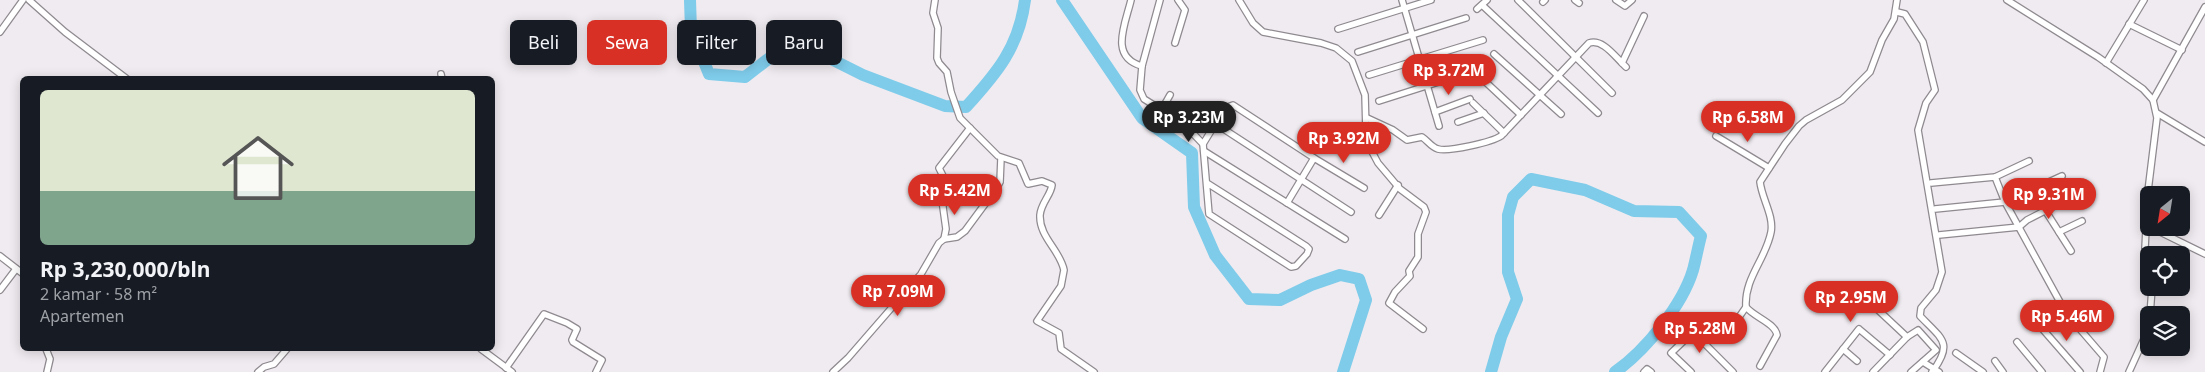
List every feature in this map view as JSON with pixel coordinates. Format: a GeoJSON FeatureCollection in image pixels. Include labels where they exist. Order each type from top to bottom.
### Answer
{"type":"FeatureCollection","features":[{"type":"Feature","properties":{"kind":"street"},"geometry":{"type":"LineString","coordinates":[[0,32],[23,0]]}},
{"type":"Feature","properties":{"kind":"street"},"geometry":{"type":"LineString","coordinates":[[29,0],[64,32],[123,76]]}},
{"type":"Feature","properties":{"kind":"street"},"geometry":{"type":"LineString","coordinates":[[935,0],[933,13],[938,28],[937,58],[947,72],[953,99],[959,114],[970,128],[1001,158],[1011,159],[1019,163],[1028,184],[1042,181],[1052,185],[1042,205],[1041,221],[1046,237],[1064,270],[1061,286],[1037,321],[1060,333],[1061,349],[1094,372]]}},
{"type":"Feature","properties":{"kind":"street"},"geometry":{"type":"LineString","coordinates":[[1131,0],[1121,39],[1126,59],[1142,66]]}},
{"type":"Feature","properties":{"kind":"street"},"geometry":{"type":"LineString","coordinates":[[1160,0],[1142,66],[1139,85],[1141,96],[1184,124],[1204,148],[1345,239]]}},
{"type":"Feature","properties":{"kind":"street"},"geometry":{"type":"LineString","coordinates":[[1175,43],[1186,10],[1178,0]]}},
{"type":"Feature","properties":{"kind":"street"},"geometry":{"type":"LineString","coordinates":[[1239,0],[1253,23],[1263,32],[1321,42],[1336,48],[1348,57],[1358,72],[1365,95],[1366,131],[1369,146],[1378,163],[1398,186],[1424,207],[1426,215],[1418,234],[1418,257],[1410,271],[1410,276],[1395,292],[1389,303],[1422,330]]}},
{"type":"Feature","properties":{"kind":"street"},"geometry":{"type":"LineString","coordinates":[[1402,0],[1439,126]]}},
{"type":"Feature","properties":{"kind":"street"},"geometry":{"type":"LineString","coordinates":[[1338,29],[1432,0]]}},
{"type":"Feature","properties":{"kind":"street"},"geometry":{"type":"LineString","coordinates":[[1487,0],[1480,7],[1598,113]]}},
{"type":"Feature","properties":{"kind":"street"},"geometry":{"type":"LineString","coordinates":[[1518,0],[1612,93]]}},
{"type":"Feature","properties":{"kind":"street"},"geometry":{"type":"LineString","coordinates":[[1616,0],[1625,6],[1632,0]]}},
{"type":"Feature","properties":{"kind":"street"},"geometry":{"type":"LineString","coordinates":[[1712,328],[1737,320],[1746,307],[1747,290],[1771,230],[1760,182],[1799,126],[1806,120],[1842,100],[1870,72],[1878,50],[1897,12],[1897,0]]}},
{"type":"Feature","properties":{"kind":"street"},"geometry":{"type":"LineString","coordinates":[[2007,0],[2065,35],[2106,63],[2143,89],[2153,100],[2157,113],[2152,186]]}},
{"type":"Feature","properties":{"kind":"street"},"geometry":{"type":"LineString","coordinates":[[2106,63],[2144,0]]}},
{"type":"Feature","properties":{"kind":"street"},"geometry":{"type":"LineString","coordinates":[[2153,100],[2205,7]]}},
{"type":"Feature","properties":{"kind":"street"},"geometry":{"type":"LineString","coordinates":[[1897,12],[1905,14],[1923,42],[1934,90],[1926,103],[1918,130],[1942,272],[1936,290],[1921,308],[1920,316],[1943,342],[1945,349],[1935,371],[1923,362]]}},
{"type":"Feature","properties":{"kind":"street"},"geometry":{"type":"LineString","coordinates":[[1367,118],[1393,130],[1407,140],[1422,138],[1431,146],[1441,150],[1491,141],[1504,133],[1589,43],[1600,43],[1624,65],[1644,16]]}},
{"type":"Feature","properties":{"kind":"street"},"geometry":{"type":"LineString","coordinates":[[1358,52],[1466,18]]}},
{"type":"Feature","properties":{"kind":"street"},"geometry":{"type":"LineString","coordinates":[[2129,24],[2182,50]]}},
{"type":"Feature","properties":{"kind":"street"},"geometry":{"type":"LineString","coordinates":[[1369,75],[1483,40]]}},
{"type":"Feature","properties":{"kind":"street"},"geometry":{"type":"LineString","coordinates":[[1494,54],[1561,114]]}},
{"type":"Feature","properties":{"kind":"street"},"geometry":{"type":"LineString","coordinates":[[1476,72],[1521,114]]}},
{"type":"Feature","properties":{"kind":"street"},"geometry":{"type":"LineString","coordinates":[[1380,101],[1467,73]]}},
{"type":"Feature","properties":{"kind":"street"},"geometry":{"type":"LineString","coordinates":[[1162,110],[1170,95]]}},
{"type":"Feature","properties":{"kind":"street"},"geometry":{"type":"LineString","coordinates":[[1435,112],[1472,101],[1504,133]]}},
{"type":"Feature","properties":{"kind":"street"},"geometry":{"type":"LineString","coordinates":[[1207,183],[1306,246],[1309,249],[1308,254],[1296,266],[1292,267],[1213,218],[1208,208],[1204,148],[1227,106],[1233,105],[1364,188]]}},
{"type":"Feature","properties":{"kind":"street"},"geometry":{"type":"LineString","coordinates":[[1184,124],[1192,109]]}},
{"type":"Feature","properties":{"kind":"street"},"geometry":{"type":"LineString","coordinates":[[1458,122],[1484,113]]}},
{"type":"Feature","properties":{"kind":"street"},"geometry":{"type":"LineString","coordinates":[[2157,113],[2205,142]]}},
{"type":"Feature","properties":{"kind":"street"},"geometry":{"type":"LineString","coordinates":[[1216,124],[1351,212]]}},
{"type":"Feature","properties":{"kind":"street"},"geometry":{"type":"LineString","coordinates":[[944,239],[946,229],[941,193],[946,182],[939,168],[970,128]]}},
{"type":"Feature","properties":{"kind":"street"},"geometry":{"type":"LineString","coordinates":[[1716,136],[1769,168]]}},
{"type":"Feature","properties":{"kind":"street"},"geometry":{"type":"LineString","coordinates":[[833,372],[848,358],[921,274],[938,243],[944,239],[957,237],[965,231],[998,186],[1001,177],[1001,158]]}},
{"type":"Feature","properties":{"kind":"street"},"geometry":{"type":"LineString","coordinates":[[1287,202],[1314,158]]}},
{"type":"Feature","properties":{"kind":"street"},"geometry":{"type":"LineString","coordinates":[[1930,183],[1995,177],[2028,161]]}},
{"type":"Feature","properties":{"kind":"street"},"geometry":{"type":"LineString","coordinates":[[1934,209],[2005,202],[2062,176]]}},
{"type":"Feature","properties":{"kind":"street"},"geometry":{"type":"LineString","coordinates":[[1995,177],[2005,202],[2066,313],[2104,357],[2100,372]]}},
{"type":"Feature","properties":{"kind":"street"},"geometry":{"type":"LineString","coordinates":[[1379,215],[1398,186]]}},
{"type":"Feature","properties":{"kind":"street"},"geometry":{"type":"LineString","coordinates":[[1939,236],[2019,228],[2027,220],[2070,198]]}},
{"type":"Feature","properties":{"kind":"street"},"geometry":{"type":"LineString","coordinates":[[2046,210],[2071,251]]}},
{"type":"Feature","properties":{"kind":"street"},"geometry":{"type":"LineString","coordinates":[[2059,232],[2082,221]]}},
{"type":"Feature","properties":{"kind":"street"},"geometry":{"type":"LineString","coordinates":[[2169,236],[2205,254]]}},
{"type":"Feature","properties":{"kind":"street"},"geometry":{"type":"LineString","coordinates":[[0,256],[20,271]]}},
{"type":"Feature","properties":{"kind":"street"},"geometry":{"type":"LineString","coordinates":[[0,290],[16,268]]}},
{"type":"Feature","properties":{"kind":"street"},"geometry":{"type":"LineString","coordinates":[[1746,307],[1777,332],[1776,338],[1760,366]]}},
{"type":"Feature","properties":{"kind":"street"},"geometry":{"type":"LineString","coordinates":[[1876,308],[1907,337]]}},
{"type":"Feature","properties":{"kind":"street"},"geometry":{"type":"LineString","coordinates":[[506,368],[544,314],[577,329],[572,340],[573,342],[602,360],[596,372]]}},
{"type":"Feature","properties":{"kind":"street"},"geometry":{"type":"LineString","coordinates":[[2040,325],[2080,372]]}},
{"type":"Feature","properties":{"kind":"street"},"geometry":{"type":"LineString","coordinates":[[1827,371],[1859,329],[1890,355]]}},
{"type":"Feature","properties":{"kind":"street"},"geometry":{"type":"LineString","coordinates":[[1873,372],[1907,337],[1918,330],[1936,350],[1911,372]]}},
{"type":"Feature","properties":{"kind":"street"},"geometry":{"type":"LineString","coordinates":[[1691,372],[1671,354],[1693,332],[1733,372]]}},
{"type":"Feature","properties":{"kind":"street"},"geometry":{"type":"LineString","coordinates":[[2017,342],[2042,372]]}},
{"type":"Feature","properties":{"kind":"street"},"geometry":{"type":"LineString","coordinates":[[2129,372],[2140,348]]}},
{"type":"Feature","properties":{"kind":"street"},"geometry":{"type":"LineString","coordinates":[[1843,349],[1857,361]]}},
{"type":"Feature","properties":{"kind":"street"},"geometry":{"type":"LineString","coordinates":[[47,351],[50,359],[47,372]]}},
{"type":"Feature","properties":{"kind":"street"},"geometry":{"type":"LineString","coordinates":[[258,372],[264,367],[274,364],[285,351]]}},
{"type":"Feature","properties":{"kind":"street"},"geometry":{"type":"LineString","coordinates":[[484,351],[512,372]]}},
{"type":"Feature","properties":{"kind":"street"},"geometry":{"type":"LineString","coordinates":[[1956,353],[1983,372]]}},
{"type":"Feature","properties":{"kind":"street"},"geometry":{"type":"LineString","coordinates":[[1995,361],[2004,372]]}},
{"type":"Feature","properties":{"kind":"street"},"geometry":{"type":"LineString","coordinates":[[1644,372],[1647,369],[1651,372]]}},
{"type":"Feature","properties":{"kind":"waterway"},"geometry":{"type":"LineString","coordinates":[[690,0],[691,30],[709,74],[745,77],[781,49],[807,47],[863,75],[945,106],[966,107],[997,71],[1012,46],[1018,32],[1025,0]]}},
{"type":"Feature","properties":{"kind":"waterway"},"geometry":{"type":"LineString","coordinates":[[1062,0],[1142,118],[1192,153],[1194,207],[1215,255],[1249,299],[1280,300],[1311,285],[1340,275],[1359,279],[1366,300],[1343,372]]}},
{"type":"Feature","properties":{"kind":"waterway"},"geometry":{"type":"LineString","coordinates":[[1491,372],[1501,337],[1517,299],[1508,272],[1508,215],[1513,197],[1531,179],[1585,190],[1634,211],[1679,212],[1701,236],[1688,284],[1671,313],[1650,340],[1615,372]]}}]}
